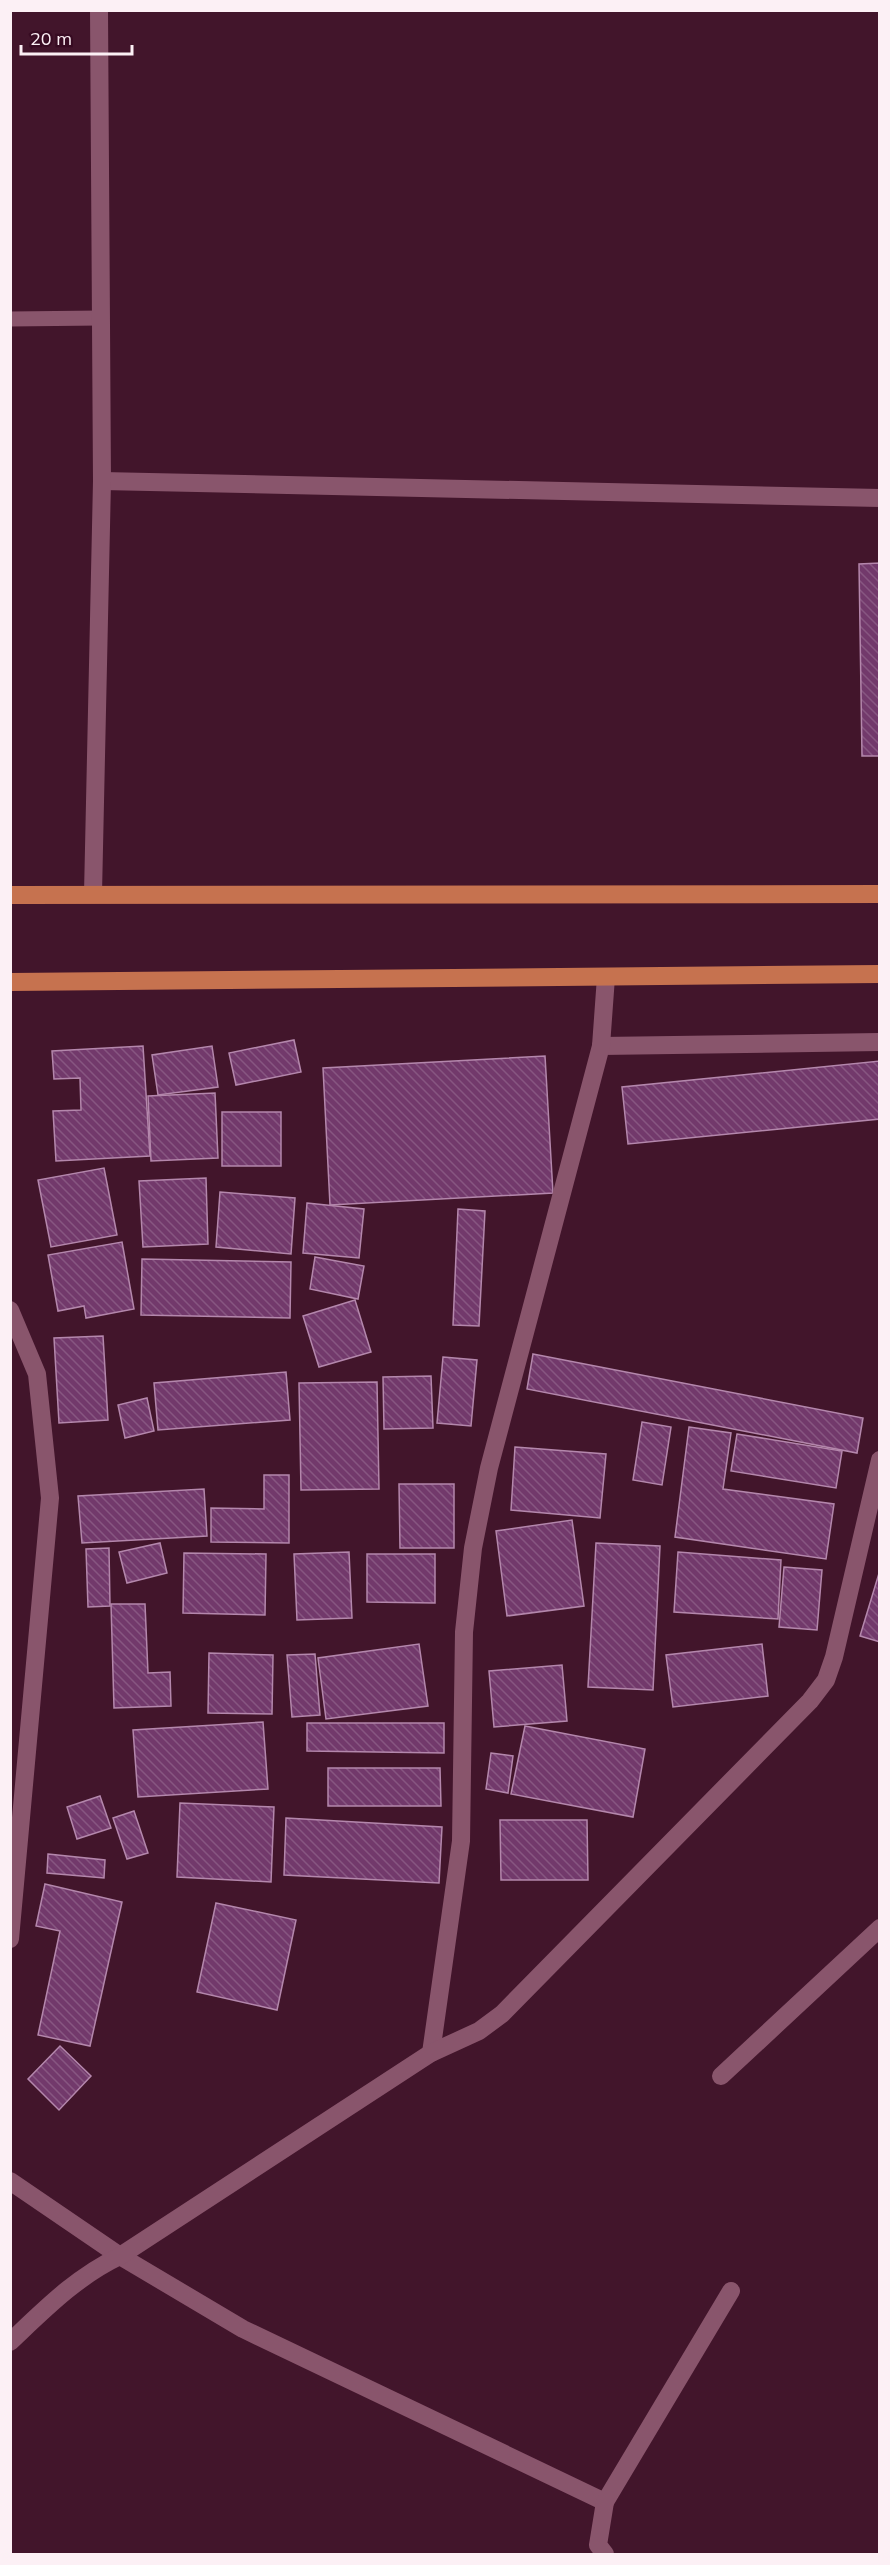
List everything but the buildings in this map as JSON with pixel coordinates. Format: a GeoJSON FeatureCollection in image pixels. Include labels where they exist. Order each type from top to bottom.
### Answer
{"type":"FeatureCollection","features":[{"type":"Feature","properties":{"kind":"main road"},"geometry":{"type":"LineString","coordinates":[[10,895],[879,894]]}},
{"type":"Feature","properties":{"kind":"main road"},"geometry":{"type":"LineString","coordinates":[[10,982],[879,974]]}},
{"type":"Feature","properties":{"kind":"street"},"geometry":{"type":"LineString","coordinates":[[93,894],[102,481],[99,10]]}},
{"type":"Feature","properties":{"kind":"street"},"geometry":{"type":"LineString","coordinates":[[102,481],[879,498]]}},
{"type":"Feature","properties":{"kind":"street"},"geometry":{"type":"LineString","coordinates":[[431,2053],[461,1841],[464,1632],[473,1548],[489,1468],[602,1046],[606,977]]}},
{"type":"Feature","properties":{"kind":"street"},"geometry":{"type":"LineString","coordinates":[[602,1046],[879,1042]]}},
{"type":"Feature","properties":{"kind":"street"},"geometry":{"type":"LineString","coordinates":[[10,1310],[38,1374],[50,1498],[10,1939]]}},
{"type":"Feature","properties":{"kind":"street"},"geometry":{"type":"LineString","coordinates":[[10,2342],[92,2269],[120,2256],[431,2053],[479,2031],[502,2014],[810,1701],[826,1680],[834,1657],[879,1460]]}},
{"type":"Feature","properties":{"kind":"street"},"geometry":{"type":"LineString","coordinates":[[721,2076],[879,1928]]}},
{"type":"Feature","properties":{"kind":"street"},"geometry":{"type":"LineString","coordinates":[[10,2181],[120,2256],[243,2329],[605,2502]]}},
{"type":"Feature","properties":{"kind":"street"},"geometry":{"type":"LineString","coordinates":[[598,2551],[605,2502],[731,2292]]}},
{"type":"Feature","properties":{"kind":"lane"},"geometry":{"type":"LineString","coordinates":[[10,319],[101,318]]}}]}
